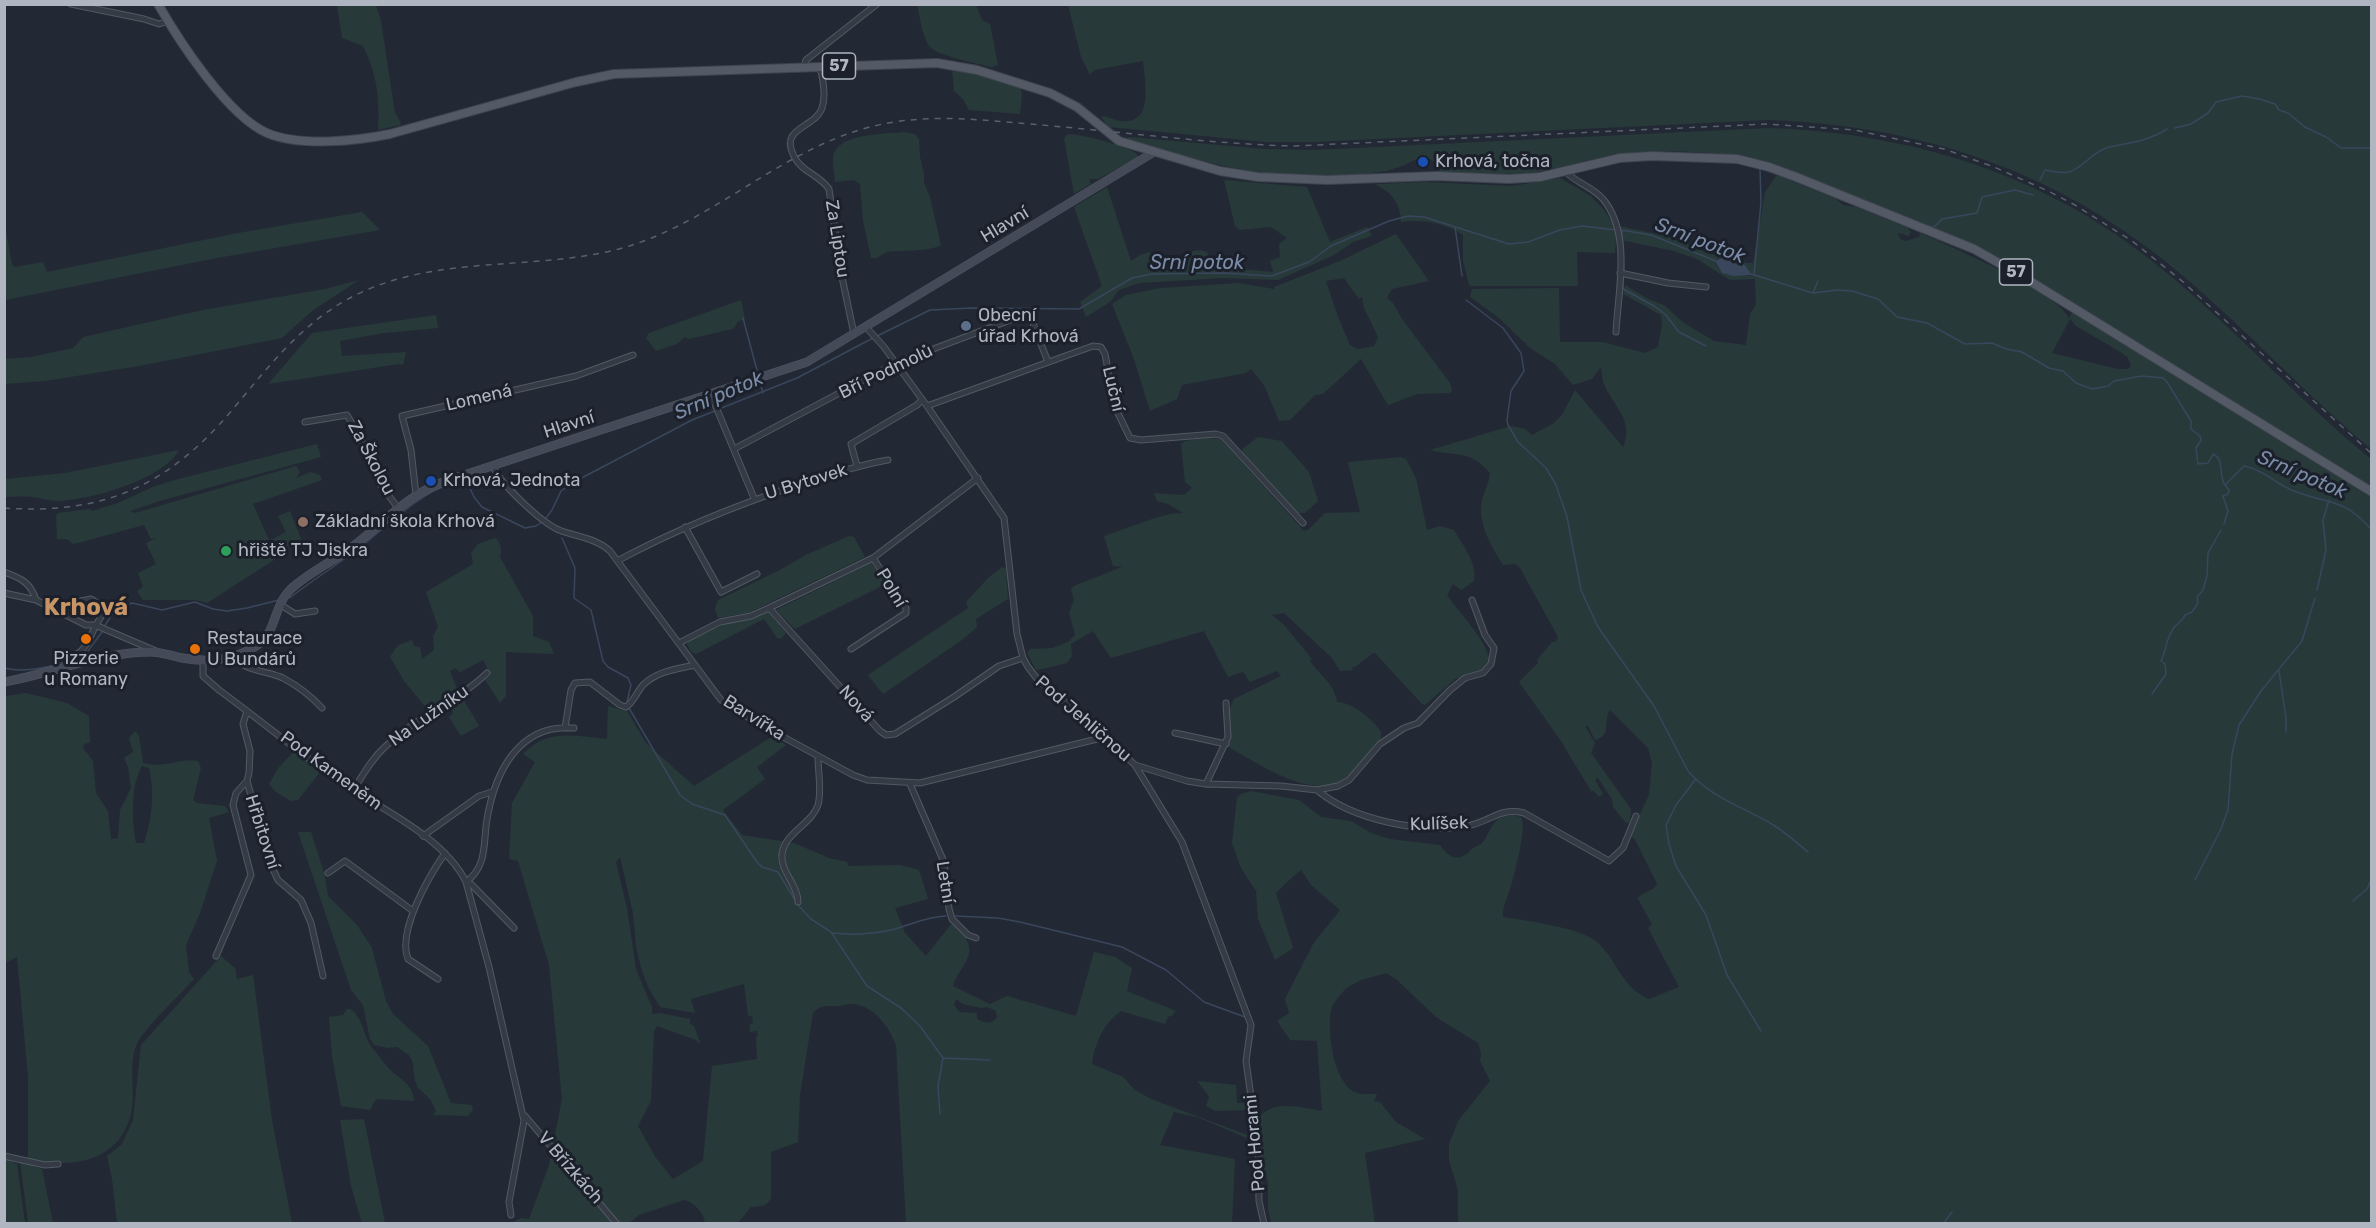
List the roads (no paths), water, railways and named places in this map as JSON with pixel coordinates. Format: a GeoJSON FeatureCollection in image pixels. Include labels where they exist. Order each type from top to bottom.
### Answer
{"type":"FeatureCollection","features":[{"type":"Feature","properties":{"kind":"main road","name":"57"},"geometry":{"type":"LineString","coordinates":[[158,4],[205,75],[250,122],[272,135],[293,139],[360,139],[390,134],[607,75],[937,63],[977,69],[1056,96],[1091,117],[1112,138],[1227,172],[1292,180],[1430,176],[1509,179],[1565,171],[1620,158],[1652,156],[1737,159],[1769,166],[1983,254],[2372,492]]}},
{"type":"Feature","properties":{"kind":"street"},"geometry":{"type":"LineString","coordinates":[[71,4],[159,24],[168,21]]}},
{"type":"Feature","properties":{"kind":"street"},"geometry":{"type":"LineString","coordinates":[[804,67],[806,60],[877,4]]}},
{"type":"Feature","properties":{"kind":"street","name":"Za Liptou"},"geometry":{"type":"LineString","coordinates":[[820,67],[824,102],[822,110],[814,120],[793,134],[790,144],[796,161],[823,181],[829,189],[842,277],[854,334]]}},
{"type":"Feature","properties":{"kind":"street","name":"Hlavní"},"geometry":{"type":"LineString","coordinates":[[282,601],[416,495],[437,485],[493,466],[800,365],[1154,152]]}},
{"type":"Feature","properties":{"kind":"street"},"geometry":{"type":"LineString","coordinates":[[1565,171],[1602,198],[1610,208],[1617,230],[1620,273],[1616,332]]}},
{"type":"Feature","properties":{"kind":"street"},"geometry":{"type":"LineString","coordinates":[[1620,273],[1668,283],[1706,287]]}},
{"type":"Feature","properties":{"kind":"street","name":"Bří Podmolů"},"geometry":{"type":"LineString","coordinates":[[734,449],[896,363],[1029,313],[1048,362]]}},
{"type":"Feature","properties":{"kind":"street","name":"Pod Jehličnou"},"geometry":{"type":"LineString","coordinates":[[866,327],[896,363],[1004,518],[1017,634],[1023,658],[1038,680],[1079,713],[1135,765],[1182,842],[1248,1014],[1251,1025],[1246,1061]]}},
{"type":"Feature","properties":{"kind":"street","name":"Luční"},"geometry":{"type":"LineString","coordinates":[[927,406],[1093,346],[1101,347],[1105,354],[1115,407],[1130,438],[1141,440],[1216,434],[1223,436],[1303,523]]}},
{"type":"Feature","properties":{"kind":"street","name":"Lomená"},"geometry":{"type":"LineString","coordinates":[[416,495],[411,450],[402,416],[576,376],[633,355]]}},
{"type":"Feature","properties":{"kind":"street"},"geometry":{"type":"LineString","coordinates":[[711,395],[754,498]]}},
{"type":"Feature","properties":{"kind":"street","name":"U Bytovek"},"geometry":{"type":"LineString","coordinates":[[857,466],[851,444],[922,400]]}},
{"type":"Feature","properties":{"kind":"street","name":"Za Školou"},"geometry":{"type":"LineString","coordinates":[[305,422],[347,415],[360,437],[380,484],[398,508]]}},
{"type":"Feature","properties":{"kind":"street","name":"U Bytovek"},"geometry":{"type":"LineString","coordinates":[[619,560],[685,527],[754,498],[857,466],[888,460]]}},
{"type":"Feature","properties":{"kind":"street","name":"Barvířka"},"geometry":{"type":"LineString","coordinates":[[493,466],[500,478],[545,521],[557,529],[604,545],[619,560],[721,700],[818,758],[853,775],[867,780],[910,784],[944,778],[1105,737]]}},
{"type":"Feature","properties":{"kind":"street","name":"Polní"},"geometry":{"type":"LineString","coordinates":[[851,649],[906,613],[906,608],[873,558],[978,478]]}},
{"type":"Feature","properties":{"kind":"street"},"geometry":{"type":"LineString","coordinates":[[685,527],[721,592],[757,574]]}},
{"type":"Feature","properties":{"kind":"street"},"geometry":{"type":"LineString","coordinates":[[679,643],[720,622],[751,616],[873,558]]}},
{"type":"Feature","properties":{"kind":"street"},"geometry":{"type":"LineString","coordinates":[[4,572],[30,586],[36,600]]}},
{"type":"Feature","properties":{"kind":"street"},"geometry":{"type":"LineString","coordinates":[[4,594],[36,600],[86,625],[101,627],[160,652],[203,660],[224,660],[235,657],[265,639],[271,631],[282,601],[297,615],[315,611]]}},
{"type":"Feature","properties":{"kind":"street"},"geometry":{"type":"LineString","coordinates":[[57,667],[82,651],[101,627],[102,615],[96,600],[73,602],[67,615]]}},
{"type":"Feature","properties":{"kind":"street","name":"Kulíšek"},"geometry":{"type":"LineString","coordinates":[[1135,765],[1187,781],[1206,784],[1281,786],[1317,790],[1338,786],[1348,780],[1380,744],[1404,728],[1418,723],[1450,690],[1465,678],[1483,673],[1491,664],[1494,648],[1485,635],[1472,600]]}},
{"type":"Feature","properties":{"kind":"street","name":"Nová"},"geometry":{"type":"LineString","coordinates":[[769,608],[886,735],[895,734],[935,710],[999,666],[1023,658]]}},
{"type":"Feature","properties":{"kind":"street"},"geometry":{"type":"LineString","coordinates":[[4,682],[57,667],[116,655],[160,652]]}},
{"type":"Feature","properties":{"kind":"street"},"geometry":{"type":"LineString","coordinates":[[235,657],[240,663],[281,677],[296,685],[322,708]]}},
{"type":"Feature","properties":{"kind":"street","name":"Pod Kameněm"},"geometry":{"type":"LineString","coordinates":[[203,660],[204,677],[353,790],[445,853],[454,861],[466,882],[489,967],[522,1112],[524,1128],[509,1202],[511,1215]]}},
{"type":"Feature","properties":{"kind":"street"},"geometry":{"type":"LineString","coordinates":[[565,728],[568,719],[569,696],[575,683],[590,682],[626,707],[644,684],[651,679],[662,673],[694,665]]}},
{"type":"Feature","properties":{"kind":"street","name":"Na Lužníku"},"geometry":{"type":"LineString","coordinates":[[353,790],[385,746],[400,733],[476,684],[487,673]]}},
{"type":"Feature","properties":{"kind":"street"},"geometry":{"type":"LineString","coordinates":[[1206,784],[1228,737],[1226,703]]}},
{"type":"Feature","properties":{"kind":"street"},"geometry":{"type":"LineString","coordinates":[[216,956],[252,875],[233,805],[236,793],[247,781],[251,762],[243,724],[247,711]]}},
{"type":"Feature","properties":{"kind":"street"},"geometry":{"type":"LineString","coordinates":[[466,882],[477,872],[483,859],[486,822],[492,792],[507,763],[523,742],[535,733],[574,728]]}},
{"type":"Feature","properties":{"kind":"street"},"geometry":{"type":"LineString","coordinates":[[1175,733],[1226,744]]}},
{"type":"Feature","properties":{"kind":"street"},"geometry":{"type":"LineString","coordinates":[[798,902],[798,896],[782,855],[786,844],[818,805],[818,758]]}},
{"type":"Feature","properties":{"kind":"street","name":"Hřbitovní"},"geometry":{"type":"LineString","coordinates":[[247,781],[270,863],[278,880],[301,900],[311,923],[323,976]]}},
{"type":"Feature","properties":{"kind":"street","name":"Letní"},"geometry":{"type":"LineString","coordinates":[[910,784],[944,862],[952,920],[959,928],[976,938]]}},
{"type":"Feature","properties":{"kind":"street","name":"Kulíšek"},"geometry":{"type":"LineString","coordinates":[[1317,790],[1329,800],[1351,810],[1404,826],[1467,826],[1498,813],[1514,811],[1524,813],[1608,861],[1623,848],[1636,816]]}},
{"type":"Feature","properties":{"kind":"street"},"geometry":{"type":"LineString","coordinates":[[423,836],[480,796],[492,792]]}},
{"type":"Feature","properties":{"kind":"street"},"geometry":{"type":"LineString","coordinates":[[438,978],[415,965],[408,959],[406,953],[413,911],[445,853]]}},
{"type":"Feature","properties":{"kind":"street"},"geometry":{"type":"LineString","coordinates":[[328,873],[345,861],[413,911]]}},
{"type":"Feature","properties":{"kind":"street","name":"Pod Kameněm"},"geometry":{"type":"LineString","coordinates":[[466,882],[471,884],[514,928]]}},
{"type":"Feature","properties":{"kind":"street","name":"Pod Horami"},"geometry":{"type":"LineString","coordinates":[[1246,1061],[1258,1147],[1259,1201],[1264,1224]]}},
{"type":"Feature","properties":{"kind":"street","name":"V Břízkách"},"geometry":{"type":"LineString","coordinates":[[522,1112],[617,1224]]}},
{"type":"Feature","properties":{"kind":"street"},"geometry":{"type":"LineString","coordinates":[[4,1156],[45,1165],[58,1164]]}},
{"type":"Feature","properties":{"kind":"water"},"geometry":{"type":"Polygon","coordinates":[[[1722,258],[1744,264],[1752,275],[1734,276],[1722,273],[1715,261],[1722,258]]]}},
{"type":"Feature","properties":{"kind":"waterway"},"geometry":{"type":"LineString","coordinates":[[2175,128],[2191,124],[2208,113],[2216,102],[2242,96],[2275,104],[2279,110],[2288,113],[2305,127],[2326,137],[2341,148],[2372,148]]}},
{"type":"Feature","properties":{"kind":"waterway"},"geometry":{"type":"LineString","coordinates":[[2040,180],[2045,170],[2069,172],[2103,149],[2146,139],[2167,129]]}},
{"type":"Feature","properties":{"kind":"waterway"},"geometry":{"type":"LineString","coordinates":[[1754,275],[1761,202],[1760,169]]}},
{"type":"Feature","properties":{"kind":"waterway"},"geometry":{"type":"LineString","coordinates":[[1931,227],[1942,219],[1977,213],[1982,197],[2015,190],[2033,195]]}},
{"type":"Feature","properties":{"kind":"waterway","name":"Srní potok"},"geometry":{"type":"LineString","coordinates":[[877,336],[930,310],[1079,309],[1132,278],[1152,274],[1224,273],[1272,276],[1309,262],[1331,246],[1389,221],[1408,216],[1424,217],[1509,244],[1528,242],[1560,230],[1582,226],[1616,230]]}},
{"type":"Feature","properties":{"kind":"waterway"},"geometry":{"type":"LineString","coordinates":[[1455,227],[1462,276]]}},
{"type":"Feature","properties":{"kind":"waterway","name":"Srní potok"},"geometry":{"type":"LineString","coordinates":[[1621,230],[1651,235],[1716,261]]}},
{"type":"Feature","properties":{"kind":"waterway"},"geometry":{"type":"LineString","coordinates":[[1622,230],[1624,271]]}},
{"type":"Feature","properties":{"kind":"waterway","name":"Srní potok"},"geometry":{"type":"LineString","coordinates":[[1751,274],[1813,293],[1852,291],[1878,299],[1897,317],[1927,323],[1965,344],[1992,343],[2022,352],[2049,368],[2063,371],[2076,383],[2092,389],[2108,386],[2114,381],[2142,376],[2163,378],[2191,421],[2191,429],[2200,436],[2201,440],[2196,448],[2198,464],[2208,463],[2213,454],[2217,456],[2225,485],[2244,466],[2251,468],[2294,491],[2344,507],[2362,519],[2372,530]]}},
{"type":"Feature","properties":{"kind":"waterway"},"geometry":{"type":"LineString","coordinates":[[1623,277],[1623,289],[1665,314],[1679,332],[1706,346]]}},
{"type":"Feature","properties":{"kind":"waterway"},"geometry":{"type":"LineString","coordinates":[[1813,293],[1818,281]]}},
{"type":"Feature","properties":{"kind":"waterway"},"geometry":{"type":"LineString","coordinates":[[1466,300],[1503,328],[1521,353],[1524,371],[1511,391],[1508,425],[1518,442],[1546,468],[1556,485],[1567,517],[1581,590],[1598,627],[1654,706],[1688,771],[1707,788],[1775,826],[1808,852]]}},
{"type":"Feature","properties":{"kind":"waterway"},"geometry":{"type":"LineString","coordinates":[[743,318],[758,374]]}},
{"type":"Feature","properties":{"kind":"waterway","name":"Srní potok"},"geometry":{"type":"LineString","coordinates":[[719,409],[797,378],[873,338]]}},
{"type":"Feature","properties":{"kind":"waterway"},"geometry":{"type":"LineString","coordinates":[[760,382],[763,393]]}},
{"type":"Feature","properties":{"kind":"waterway","name":"Srní potok"},"geometry":{"type":"LineString","coordinates":[[546,518],[561,491],[574,482],[692,420],[715,411]]}},
{"type":"Feature","properties":{"kind":"waterway","name":"Srní potok"},"geometry":{"type":"LineString","coordinates":[[286,599],[354,552],[412,505],[442,487],[455,483],[468,484],[482,507],[525,528],[542,522]]}},
{"type":"Feature","properties":{"kind":"waterway"},"geometry":{"type":"LineString","coordinates":[[2224,524],[2228,511],[2223,496],[2228,494],[2229,490],[2225,485]]}},
{"type":"Feature","properties":{"kind":"waterway"},"geometry":{"type":"LineString","coordinates":[[2317,590],[2326,550],[2323,520],[2329,500]]}},
{"type":"Feature","properties":{"kind":"waterway"},"geometry":{"type":"LineString","coordinates":[[2152,694],[2166,674],[2165,664],[2161,661],[2171,633],[2198,603],[2197,597],[2203,590],[2207,576],[2208,553],[2221,530]]}},
{"type":"Feature","properties":{"kind":"waterway"},"geometry":{"type":"LineString","coordinates":[[562,538],[575,568],[574,598],[591,610],[603,661],[608,667],[628,678],[631,685],[627,702]]}},
{"type":"Feature","properties":{"kind":"waterway"},"geometry":{"type":"LineString","coordinates":[[2195,880],[2228,810],[2232,754],[2239,725],[2261,691],[2302,641],[2315,598]]}},
{"type":"Feature","properties":{"kind":"waterway","name":"Srní potok"},"geometry":{"type":"LineString","coordinates":[[104,627],[113,613],[132,603],[162,610],[195,602],[213,609],[227,611],[279,600]]}},
{"type":"Feature","properties":{"kind":"waterway","name":"Srní potok"},"geometry":{"type":"LineString","coordinates":[[69,661],[85,655],[102,632]]}},
{"type":"Feature","properties":{"kind":"waterway","name":"Srní potok"},"geometry":{"type":"LineString","coordinates":[[4,668],[30,670],[55,665]]}},
{"type":"Feature","properties":{"kind":"waterway"},"geometry":{"type":"LineString","coordinates":[[2279,671],[2286,732]]}},
{"type":"Feature","properties":{"kind":"waterway"},"geometry":{"type":"LineString","coordinates":[[629,708],[680,795],[692,804],[725,815],[757,862],[762,867],[778,872],[795,900]]}},
{"type":"Feature","properties":{"kind":"waterway"},"geometry":{"type":"LineString","coordinates":[[1695,780],[1676,805],[1666,825],[1669,844],[1676,866],[1706,915],[1727,975],[1761,1031]]}},
{"type":"Feature","properties":{"kind":"waterway"},"geometry":{"type":"LineString","coordinates":[[2353,901],[2367,889],[2372,878]]}},
{"type":"Feature","properties":{"kind":"waterway"},"geometry":{"type":"LineString","coordinates":[[798,905],[811,919],[831,932],[867,986],[901,1008],[920,1026],[943,1058],[938,1086],[940,1114]]}},
{"type":"Feature","properties":{"kind":"waterway"},"geometry":{"type":"LineString","coordinates":[[833,933],[879,932],[946,916]]}},
{"type":"Feature","properties":{"kind":"waterway"},"geometry":{"type":"LineString","coordinates":[[955,916],[998,918],[1020,922],[1122,947],[1166,970],[1204,1002],[1245,1017]]}},
{"type":"Feature","properties":{"kind":"waterway"},"geometry":{"type":"LineString","coordinates":[[943,1058],[990,1060]]}},
{"type":"Feature","properties":{"kind":"waterway"},"geometry":{"type":"LineString","coordinates":[[1943,1224],[1952,1212]]}},
{"type":"Feature","properties":{"kind":"railway"},"geometry":{"type":"LineString","coordinates":[[4,508],[40,509],[104,500],[132,490],[159,476],[184,458],[209,435],[294,340],[328,311],[369,289],[399,279],[461,267],[557,259],[619,249],[652,238],[683,223],[802,154],[833,139],[888,123],[931,119],[997,121],[1199,140],[1294,146],[1767,124],[1854,130],[1944,149],[1994,167],[2048,191],[2132,241],[2182,281],[2372,454]]}},
{"type":"Feature","properties":{"kind":"place","name":"Krhová, točna"},"geometry":{"type":"Point","coordinates":[1423,162]}},
{"type":"Feature","properties":{"kind":"place","name":"Obecní úřad Krhová"},"geometry":{"type":"Point","coordinates":[966,326]}},
{"type":"Feature","properties":{"kind":"place","name":"Krhová, Jednota"},"geometry":{"type":"Point","coordinates":[431,481]}},
{"type":"Feature","properties":{"kind":"place","name":"Základní škola Krhová"},"geometry":{"type":"Point","coordinates":[303,522]}},
{"type":"Feature","properties":{"kind":"place","name":"hřiště TJ Jiskra"},"geometry":{"type":"Point","coordinates":[226,551]}},
{"type":"Feature","properties":{"kind":"place","name":"Pizzerie u Romany"},"geometry":{"type":"Point","coordinates":[86,639]}},
{"type":"Feature","properties":{"kind":"place","name":"Restaurace U Bundárů"},"geometry":{"type":"Point","coordinates":[195,649]}},
{"type":"Feature","properties":{"kind":"district","name":"Krhová"},"geometry":{"type":"Point","coordinates":[86,608]}}]}
